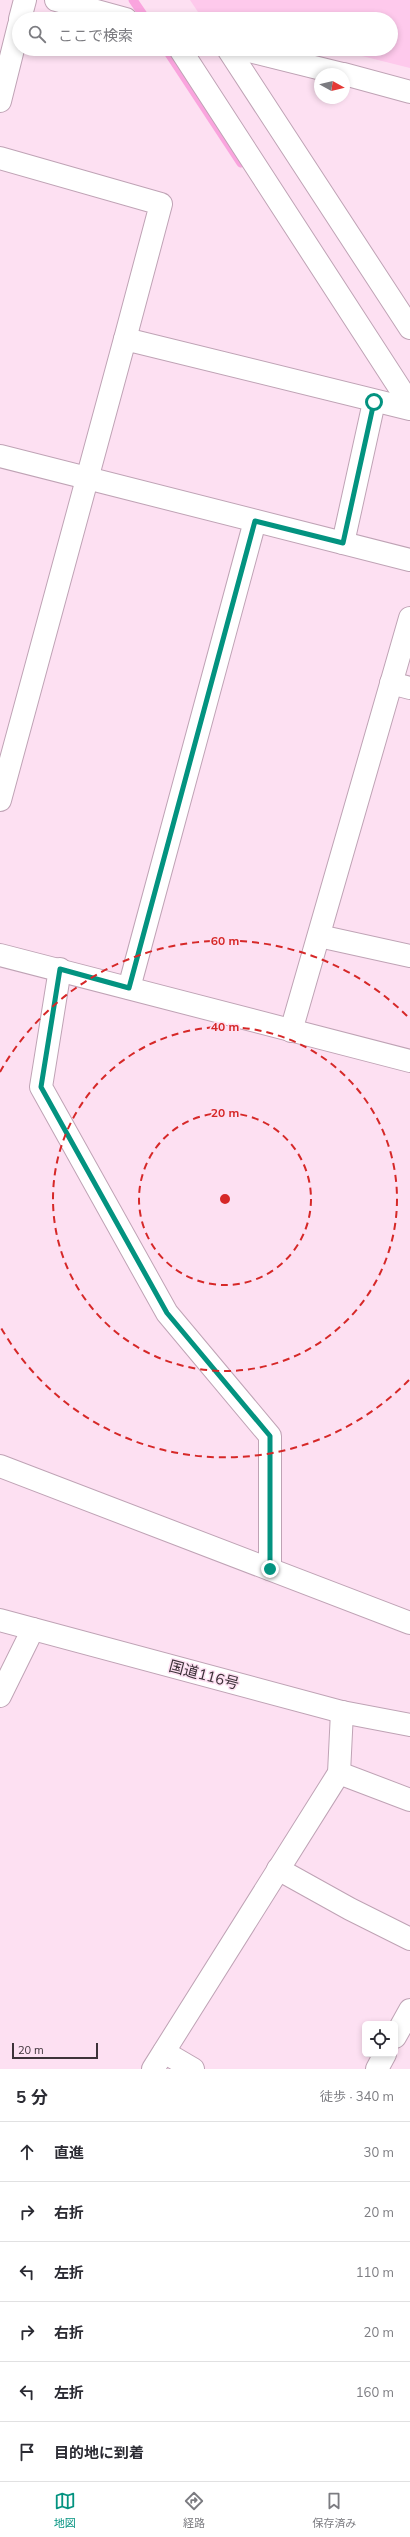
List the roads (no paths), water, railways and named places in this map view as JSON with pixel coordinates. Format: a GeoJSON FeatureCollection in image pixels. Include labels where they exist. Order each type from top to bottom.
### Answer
{"type":"FeatureCollection","features":[{"type":"Feature","properties":{"kind":"main road"},"geometry":{"type":"LineString","coordinates":[[22,12],[25,0]]}},
{"type":"Feature","properties":{"kind":"main road"},"geometry":{"type":"LineString","coordinates":[[56,0],[100,12]]}},
{"type":"Feature","properties":{"kind":"main road"},"geometry":{"type":"LineString","coordinates":[[0,101],[12,53]]}},
{"type":"Feature","properties":{"kind":"main road"},"geometry":{"type":"LineString","coordinates":[[185,56],[410,404]]}},
{"type":"Feature","properties":{"kind":"main road"},"geometry":{"type":"LineString","coordinates":[[233,56],[410,328]]}},
{"type":"Feature","properties":{"kind":"main road"},"geometry":{"type":"LineString","coordinates":[[270,56],[319,68]]}},
{"type":"Feature","properties":{"kind":"main road"},"geometry":{"type":"LineString","coordinates":[[350,76],[410,92]]}},
{"type":"Feature","properties":{"kind":"main road"},"geometry":{"type":"LineString","coordinates":[[0,158],[161,204],[126,339],[0,800]]}},
{"type":"Feature","properties":{"kind":"main road"},"geometry":{"type":"LineString","coordinates":[[126,339],[374,402],[410,409]]}},
{"type":"Feature","properties":{"kind":"main road"},"geometry":{"type":"LineString","coordinates":[[343,543],[374,402]]}},
{"type":"Feature","properties":{"kind":"main road"},"geometry":{"type":"LineString","coordinates":[[0,456],[410,560]]}},
{"type":"Feature","properties":{"kind":"main road"},"geometry":{"type":"LineString","coordinates":[[129,988],[255,521]]}},
{"type":"Feature","properties":{"kind":"main road"},"geometry":{"type":"LineString","coordinates":[[291,1031],[319,936],[401,686],[410,618]]}},
{"type":"Feature","properties":{"kind":"main road"},"geometry":{"type":"LineString","coordinates":[[319,936],[410,956]]}},
{"type":"Feature","properties":{"kind":"main road"},"geometry":{"type":"LineString","coordinates":[[0,955],[60,969],[291,1031],[410,1061]]}},
{"type":"Feature","properties":{"kind":"main road"},"geometry":{"type":"LineString","coordinates":[[60,969],[41,1087],[167,1313],[270,1436],[270,1569]]}},
{"type":"Feature","properties":{"kind":"main road"},"geometry":{"type":"LineString","coordinates":[[0,1466],[410,1623]]}},
{"type":"Feature","properties":{"kind":"main road","name":"国道116号"},"geometry":{"type":"LineString","coordinates":[[0,1620],[342,1712],[410,1725]]}},
{"type":"Feature","properties":{"kind":"main road"},"geometry":{"type":"LineString","coordinates":[[0,1696],[33,1629]]}},
{"type":"Feature","properties":{"kind":"main road"},"geometry":{"type":"LineString","coordinates":[[193,2069],[159,2060],[339,1773],[342,1712]]}},
{"type":"Feature","properties":{"kind":"main road"},"geometry":{"type":"LineString","coordinates":[[339,1773],[410,1800]]}},
{"type":"Feature","properties":{"kind":"main road"},"geometry":{"type":"LineString","coordinates":[[278,1869],[350,1909],[410,1939]]}},
{"type":"Feature","properties":{"kind":"main road"},"geometry":{"type":"LineString","coordinates":[[398,2032],[410,2010]]}},
{"type":"Feature","properties":{"kind":"main road"},"geometry":{"type":"LineString","coordinates":[[377,2069],[383,2057]]}},
{"type":"Feature","properties":{"kind":"waterway"},"geometry":{"type":"LineString","coordinates":[[133,0],[141,12]]}},
{"type":"Feature","properties":{"kind":"waterway"},"geometry":{"type":"LineString","coordinates":[[171,56],[241,163]]}}]}
